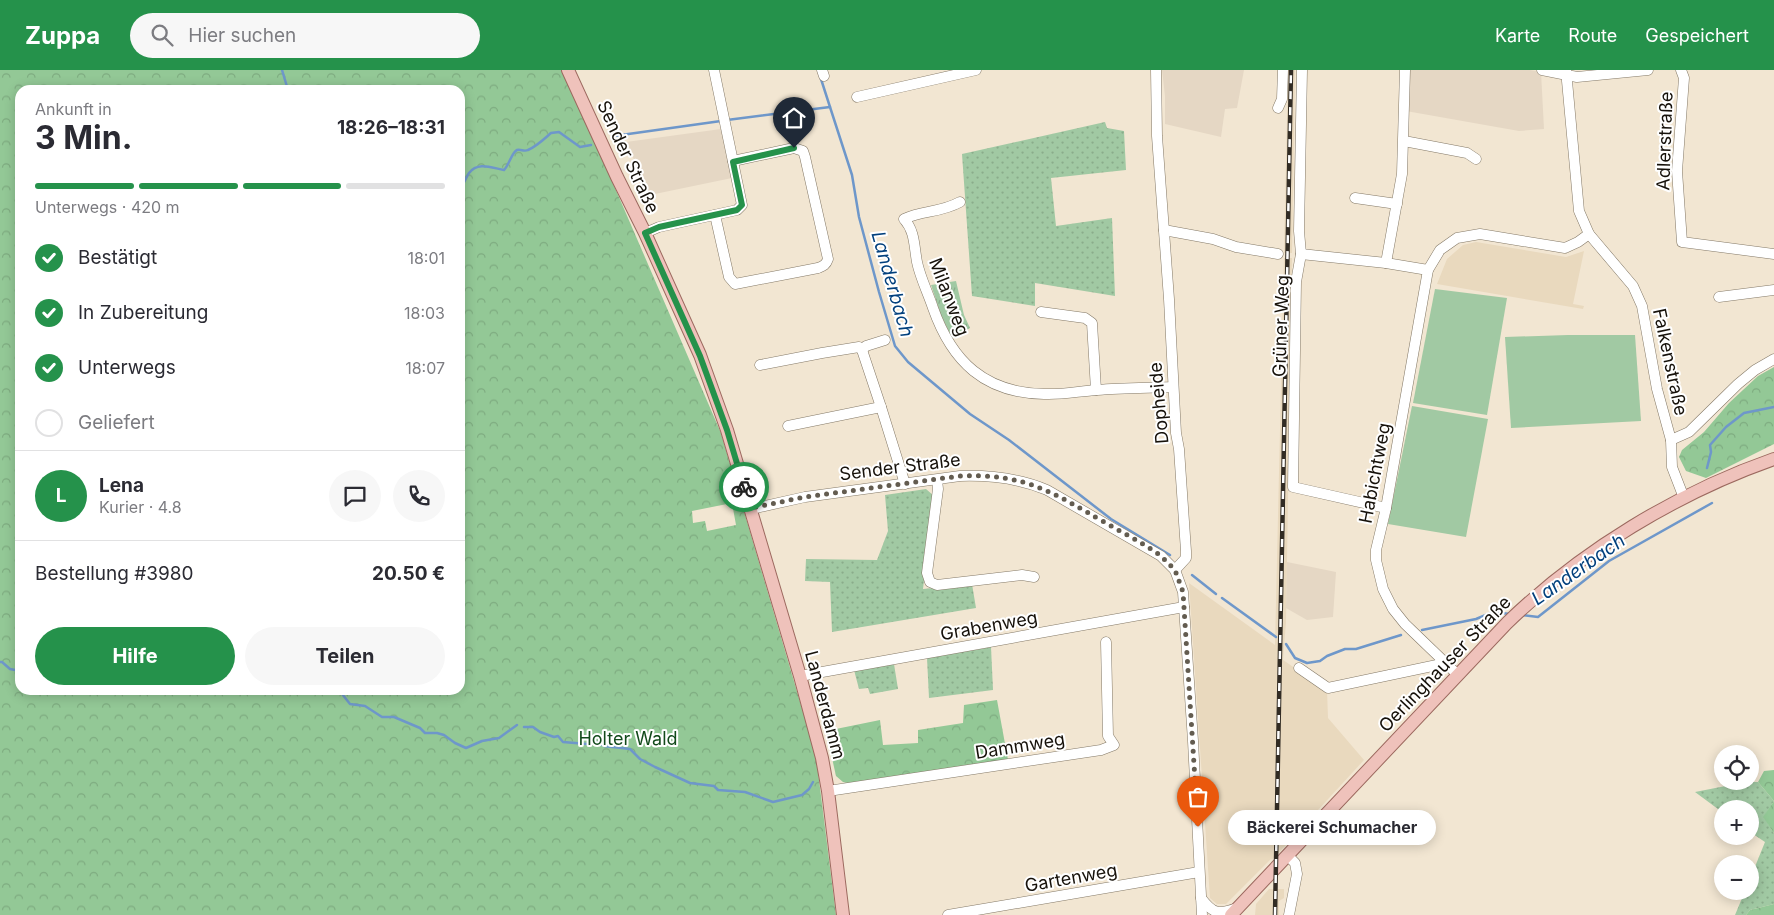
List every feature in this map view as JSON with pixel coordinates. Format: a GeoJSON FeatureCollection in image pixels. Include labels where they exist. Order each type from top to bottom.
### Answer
{"type":"FeatureCollection","features":[{"type":"Feature","properties":{"kind":"main road","name":"Sender Straße"},"geometry":{"type":"LineString","coordinates":[[568,70],[645,233],[700,356],[727,430],[751,508]]}},
{"type":"Feature","properties":{"kind":"main road","name":"Oerlinghauser Straße"},"geometry":{"type":"LineString","coordinates":[[1235,911],[1524,607],[1561,576],[1609,541],[1684,498],[1774,459]]}},
{"type":"Feature","properties":{"kind":"main road","name":"Landerdamm"},"geometry":{"type":"LineString","coordinates":[[751,508],[822,758],[828,791],[843,915]]}},
{"type":"Feature","properties":{"kind":"street"},"geometry":{"type":"LineString","coordinates":[[645,233],[659,227],[737,210],[742,205],[714,70]]}},
{"type":"Feature","properties":{"kind":"street"},"geometry":{"type":"LineString","coordinates":[[857,96],[976,70]]}},
{"type":"Feature","properties":{"kind":"street","name":"Dopheide"},"geometry":{"type":"LineString","coordinates":[[1156,70],[1157,126],[1173,387],[1186,551],[1186,558],[1175,570]]}},
{"type":"Feature","properties":{"kind":"street"},"geometry":{"type":"LineString","coordinates":[[1278,108],[1282,99],[1283,70]]}},
{"type":"Feature","properties":{"kind":"street","name":"Grüner Weg"},"geometry":{"type":"LineString","coordinates":[[1302,70],[1301,254],[1296,282],[1293,487],[1386,508]]}},
{"type":"Feature","properties":{"kind":"street"},"geometry":{"type":"LineString","coordinates":[[1386,263],[1402,174],[1405,70]]}},
{"type":"Feature","properties":{"kind":"street"},"geometry":{"type":"LineString","coordinates":[[1542,70],[1567,73]]}},
{"type":"Feature","properties":{"kind":"street","name":"Adlerstraße"},"geometry":{"type":"LineString","coordinates":[[1567,73],[1577,77],[1648,70]]}},
{"type":"Feature","properties":{"kind":"street","name":"Adlerstraße"},"geometry":{"type":"LineString","coordinates":[[1681,70],[1684,78],[1677,171],[1682,242],[1774,254]]}},
{"type":"Feature","properties":{"kind":"street","name":"Falkenstraße"},"geometry":{"type":"LineString","coordinates":[[1567,73],[1579,211],[1588,234],[1632,286],[1642,306],[1657,389],[1671,440],[1672,467],[1684,498]]}},
{"type":"Feature","properties":{"kind":"street"},"geometry":{"type":"LineString","coordinates":[[1404,142],[1468,153],[1476,159]]}},
{"type":"Feature","properties":{"kind":"street"},"geometry":{"type":"LineString","coordinates":[[715,215],[729,278],[735,284],[739,285],[818,268],[824,266],[828,259],[806,156],[803,152],[794,148],[733,162]]}},
{"type":"Feature","properties":{"kind":"street"},"geometry":{"type":"LineString","coordinates":[[1355,198],[1397,204]]}},
{"type":"Feature","properties":{"kind":"street","name":"Milanweg"},"geometry":{"type":"LineString","coordinates":[[960,202],[941,211],[913,215],[904,219],[912,231],[917,263],[934,310],[951,346],[962,362],[980,376],[1008,390],[1044,394],[1173,387]]}},
{"type":"Feature","properties":{"kind":"street"},"geometry":{"type":"LineString","coordinates":[[1164,230],[1213,239],[1236,247],[1278,254]]}},
{"type":"Feature","properties":{"kind":"street","name":"Habichtweg"},"geometry":{"type":"LineString","coordinates":[[1458,675],[1393,609],[1383,589],[1376,555],[1428,270],[1440,250],[1457,238],[1480,234],[1565,248],[1578,242],[1588,234]]}},
{"type":"Feature","properties":{"kind":"street"},"geometry":{"type":"LineString","coordinates":[[1301,254],[1386,263],[1428,270]]}},
{"type":"Feature","properties":{"kind":"street"},"geometry":{"type":"LineString","coordinates":[[1719,297],[1774,290]]}},
{"type":"Feature","properties":{"kind":"street"},"geometry":{"type":"LineString","coordinates":[[1041,312],[1085,318],[1092,323],[1096,390]]}},
{"type":"Feature","properties":{"kind":"street"},"geometry":{"type":"LineString","coordinates":[[862,350],[866,346],[886,340]]}},
{"type":"Feature","properties":{"kind":"street"},"geometry":{"type":"LineString","coordinates":[[760,365],[859,347],[862,350],[905,484]]}},
{"type":"Feature","properties":{"kind":"street"},"geometry":{"type":"LineString","coordinates":[[1671,440],[1689,432],[1738,384],[1755,370],[1774,359]]}},
{"type":"Feature","properties":{"kind":"street"},"geometry":{"type":"LineString","coordinates":[[788,426],[881,407]]}},
{"type":"Feature","properties":{"kind":"street","name":"Sender Straße"},"geometry":{"type":"LineString","coordinates":[[751,508],[805,497],[936,480],[982,475],[1007,477],[1038,486],[1071,503],[1153,550],[1170,564],[1175,570],[1183,592],[1202,915]]}},
{"type":"Feature","properties":{"kind":"street"},"geometry":{"type":"LineString","coordinates":[[936,480],[938,489],[927,574],[930,582],[937,585],[1022,575],[1034,577]]}},
{"type":"Feature","properties":{"kind":"street","name":"Grabenweg"},"geometry":{"type":"LineString","coordinates":[[800,676],[1184,608]]}},
{"type":"Feature","properties":{"kind":"street","name":"Dammweg"},"geometry":{"type":"LineString","coordinates":[[828,791],[1102,750],[1114,745],[1108,736],[1106,642]]}},
{"type":"Feature","properties":{"kind":"street"},"geometry":{"type":"LineString","coordinates":[[1299,668],[1328,688],[1437,665],[1443,661]]}},
{"type":"Feature","properties":{"kind":"street"},"geometry":{"type":"LineString","coordinates":[[1287,855],[1295,863],[1297,874],[1289,915]]}},
{"type":"Feature","properties":{"kind":"street","name":"Gartenweg"},"geometry":{"type":"LineString","coordinates":[[948,915],[1199,872]]}},
{"type":"Feature","properties":{"kind":"street"},"geometry":{"type":"LineString","coordinates":[[1201,897],[1208,907],[1218,913],[1235,911]]}},
{"type":"Feature","properties":{"kind":"shaded area"},"geometry":{"type":"Polygon","coordinates":[[[1162,70],[1244,70],[1237,108],[1225,109],[1221,137],[1165,124],[1165,96],[1162,70]]]}},
{"type":"Feature","properties":{"kind":"shaded area"},"geometry":{"type":"Polygon","coordinates":[[[1288,70],[1295,70],[1292,253],[1284,253],[1288,70]]]}},
{"type":"Feature","properties":{"kind":"shaded area"},"geometry":{"type":"Polygon","coordinates":[[[1407,70],[1530,70],[1541,72],[1544,129],[1519,131],[1406,111],[1407,70]]]}},
{"type":"Feature","properties":{"kind":"shaded area"},"geometry":{"type":"Polygon","coordinates":[[[721,129],[732,178],[650,195],[626,142],[721,129]]]}},
{"type":"Feature","properties":{"kind":"shaded area"},"geometry":{"type":"Polygon","coordinates":[[[1476,242],[1566,257],[1584,251],[1573,304],[1584,306],[1583,309],[1437,284],[1447,259],[1463,245],[1476,242]]]}},
{"type":"Feature","properties":{"kind":"shaded area"},"geometry":{"type":"Polygon","coordinates":[[[1284,258],[1292,258],[1286,622],[1283,660],[1327,690],[1328,718],[1364,760],[1272,860],[1226,904],[1217,904],[1210,898],[1189,583],[1275,645],[1284,258]]]}},
{"type":"Feature","properties":{"kind":"shaded area"},"geometry":{"type":"Polygon","coordinates":[[[1287,562],[1336,572],[1333,617],[1307,620],[1286,608],[1287,562]]]}},
{"type":"Feature","properties":{"kind":"shaded area"},"geometry":{"type":"Polygon","coordinates":[[[1269,889],[1284,889],[1284,898],[1279,901],[1279,915],[1255,915],[1256,904],[1269,889]]]}},
{"type":"Feature","properties":{"kind":"green space","name":"Holter Wald"},"geometry":{"type":"Polygon","coordinates":[[[0,70],[564,70],[721,433],[816,756],[836,915],[0,915],[0,70]],[[732,503],[692,511],[693,523],[705,521],[707,531],[736,525],[732,503]]]}},
{"type":"Feature","properties":{"kind":"green space"},"geometry":{"type":"Polygon","coordinates":[[[1105,122],[1107,128],[1124,131],[1126,170],[1051,178],[1056,226],[1112,218],[1115,296],[1035,283],[1035,306],[972,296],[962,154],[1105,122]]]}},
{"type":"Feature","properties":{"kind":"green space"},"geometry":{"type":"Polygon","coordinates":[[[956,281],[964,315],[970,328],[952,338],[941,315],[931,285],[956,281]]]}},
{"type":"Feature","properties":{"kind":"green space"},"geometry":{"type":"Polygon","coordinates":[[[1435,289],[1507,298],[1487,415],[1413,403],[1435,289]]]}},
{"type":"Feature","properties":{"kind":"green space"},"geometry":{"type":"Polygon","coordinates":[[[1635,335],[1641,421],[1511,428],[1505,337],[1635,335]]]}},
{"type":"Feature","properties":{"kind":"green space"},"geometry":{"type":"Polygon","coordinates":[[[1774,367],[1774,444],[1706,478],[1686,471],[1679,457],[1682,450],[1704,432],[1729,403],[1758,376],[1774,367]]]}},
{"type":"Feature","properties":{"kind":"green space"},"geometry":{"type":"Polygon","coordinates":[[[1412,406],[1488,419],[1466,537],[1388,524],[1412,406]]]}},
{"type":"Feature","properties":{"kind":"green space"},"geometry":{"type":"Polygon","coordinates":[[[926,489],[934,496],[923,589],[972,584],[976,608],[832,632],[830,582],[805,581],[806,559],[877,560],[888,531],[885,495],[926,489]]]}},
{"type":"Feature","properties":{"kind":"green space"},"geometry":{"type":"Polygon","coordinates":[[[991,647],[993,690],[929,698],[927,658],[991,647]]]}},
{"type":"Feature","properties":{"kind":"green space"},"geometry":{"type":"Polygon","coordinates":[[[894,664],[898,689],[870,694],[868,688],[859,689],[854,670],[894,664]]]}},
{"type":"Feature","properties":{"kind":"green space"},"geometry":{"type":"Polygon","coordinates":[[[997,700],[1008,760],[853,784],[843,782],[836,776],[826,731],[880,720],[883,745],[918,743],[918,730],[963,723],[964,705],[997,700]]]}},
{"type":"Feature","properties":{"kind":"green space"},"geometry":{"type":"Polygon","coordinates":[[[1774,770],[1774,801],[1759,783],[1764,771],[1774,770]]]}},
{"type":"Feature","properties":{"kind":"green space"},"geometry":{"type":"Polygon","coordinates":[[[1759,783],[1774,801],[1764,817],[1774,833],[1774,904],[1750,910],[1746,915],[1735,915],[1741,900],[1759,900],[1759,857],[1765,842],[1759,838],[1759,800],[1714,800],[1714,806],[1695,792],[1714,788],[1714,790],[1759,790],[1759,783]]]}},
{"type":"Feature","properties":{"kind":"green space"},"geometry":{"type":"Polygon","coordinates":[[[1774,801],[1774,833],[1763,817],[1774,801]]]}},
{"type":"Feature","properties":{"kind":"green space"},"geometry":{"type":"Polygon","coordinates":[[[1774,904],[1774,915],[1746,915],[1750,910],[1774,904]]]}},
{"type":"Feature","properties":{"kind":"waterway","name":"Landerbach"},"geometry":{"type":"LineString","coordinates":[[282,70],[286,85]]}},
{"type":"Feature","properties":{"kind":"waterway"},"geometry":{"type":"LineString","coordinates":[[821,79],[830,107]]}},
{"type":"Feature","properties":{"kind":"waterway","name":"Landerbach"},"geometry":{"type":"LineString","coordinates":[[727,120],[830,107],[852,175],[859,217],[895,346],[908,362],[970,414],[1009,440],[1111,519],[1170,555]]}},
{"type":"Feature","properties":{"kind":"waterway","name":"Landerbach"},"geometry":{"type":"LineString","coordinates":[[614,136],[721,121]]}},
{"type":"Feature","properties":{"kind":"waterway","name":"Landerbach"},"geometry":{"type":"LineString","coordinates":[[465,180],[469,173],[477,167],[485,166],[504,170],[515,151],[527,151],[551,133],[559,132],[580,147],[591,145]]}},
{"type":"Feature","properties":{"kind":"waterway","name":"Landerbach"},"geometry":{"type":"LineString","coordinates":[[1707,468],[1711,452],[1710,445],[1726,427],[1744,413],[1774,407]]}},
{"type":"Feature","properties":{"kind":"waterway","name":"Landerbach"},"geometry":{"type":"LineString","coordinates":[[1521,615],[1538,617],[1609,561],[1712,503]]}},
{"type":"Feature","properties":{"kind":"waterway","name":"Landerbach"},"geometry":{"type":"LineString","coordinates":[[1192,575],[1216,594]]}},
{"type":"Feature","properties":{"kind":"waterway","name":"Landerbach"},"geometry":{"type":"LineString","coordinates":[[1222,598],[1276,637]]}},
{"type":"Feature","properties":{"kind":"waterway","name":"Landerbach"},"geometry":{"type":"LineString","coordinates":[[1422,630],[1476,619],[1493,612],[1510,614]]}},
{"type":"Feature","properties":{"kind":"waterway","name":"Landerbach"},"geometry":{"type":"LineString","coordinates":[[1286,644],[1295,658],[1307,663],[1320,661],[1345,649],[1356,649],[1401,635]]}},
{"type":"Feature","properties":{"kind":"waterway"},"geometry":{"type":"LineString","coordinates":[[0,662],[15,670]]}},
{"type":"Feature","properties":{"kind":"waterway"},"geometry":{"type":"LineString","coordinates":[[343,695],[350,704],[365,706],[382,717],[394,717],[420,728],[425,733],[444,735],[466,748],[482,741],[499,738],[517,725]]}},
{"type":"Feature","properties":{"kind":"waterway"},"geometry":{"type":"LineString","coordinates":[[524,727],[533,727],[540,732],[554,737],[558,736],[563,742],[587,744],[596,742],[604,746],[630,749],[640,759],[690,783],[714,786],[718,790],[745,792],[773,802],[802,795],[813,782]]}},
{"type":"Feature","properties":{"kind":"railway"},"geometry":{"type":"LineString","coordinates":[[1275,915],[1291,70]]}},
{"type":"Feature","properties":{"kind":"way so far"},"geometry":{"type":"LineString","coordinates":[[744,487],[751,508],[805,497],[960,476],[1007,477],[1047,490],[1153,550],[1175,570],[1183,592],[1198,827]]}},
{"type":"Feature","properties":{"kind":"place","name":"Bäckerei Schumacher"},"geometry":{"type":"Point","coordinates":[1198,827]}},
{"type":"Feature","properties":{"kind":"route"},"geometry":{"type":"LineString","coordinates":[[744,487],[718,403],[700,356],[645,233],[659,227],[737,210],[742,205],[733,162],[794,148]]}}]}
